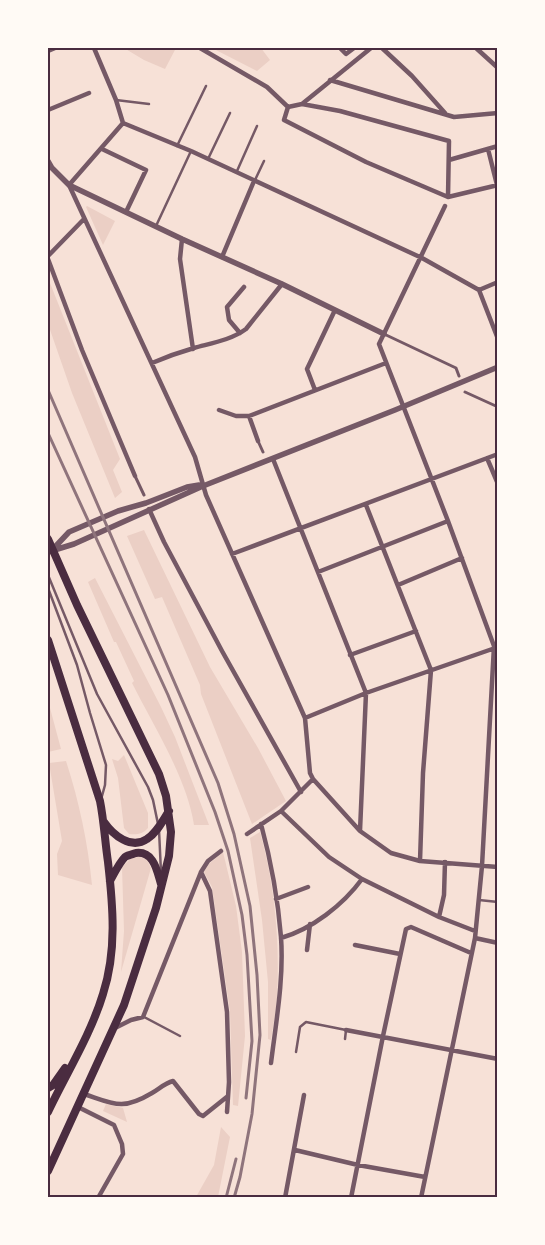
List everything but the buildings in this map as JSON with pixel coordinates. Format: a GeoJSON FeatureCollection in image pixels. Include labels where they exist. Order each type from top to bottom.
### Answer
{"type":"FeatureCollection","features":[{"type":"Feature","properties":{"kind":"main road"},"geometry":{"type":"LineString","coordinates":[[48,539],[50,551],[159,774],[169,811],[171,842],[162,886],[124,1005],[48,1171]]}},
{"type":"Feature","properties":{"kind":"main road"},"geometry":{"type":"LineString","coordinates":[[48,640],[100,801],[104,822],[112,908],[110,968],[103,994],[94,1020],[48,1112]]}},
{"type":"Feature","properties":{"kind":"main road"},"geometry":{"type":"LineString","coordinates":[[104,822],[114,835],[121,839],[133,842],[147,840],[169,811]]}},
{"type":"Feature","properties":{"kind":"main road"},"geometry":{"type":"LineString","coordinates":[[110,881],[124,858],[142,853],[150,858],[155,866],[162,886]]}},
{"type":"Feature","properties":{"kind":"main road"},"geometry":{"type":"LineString","coordinates":[[48,1088],[53,1085],[79,1048]]}},
{"type":"Feature","properties":{"kind":"street"},"geometry":{"type":"LineString","coordinates":[[48,51],[55,48]]}},
{"type":"Feature","properties":{"kind":"street"},"geometry":{"type":"LineString","coordinates":[[94,48],[116,100],[123,123]]}},
{"type":"Feature","properties":{"kind":"street"},"geometry":{"type":"LineString","coordinates":[[200,48],[267,87],[288,107]]}},
{"type":"Feature","properties":{"kind":"street"},"geometry":{"type":"LineString","coordinates":[[340,48],[346,54],[354,48]]}},
{"type":"Feature","properties":{"kind":"street"},"geometry":{"type":"LineString","coordinates":[[302,104],[371,48]]}},
{"type":"Feature","properties":{"kind":"street"},"geometry":{"type":"LineString","coordinates":[[382,48],[412,76],[446,114]]}},
{"type":"Feature","properties":{"kind":"street"},"geometry":{"type":"LineString","coordinates":[[476,48],[498,68]]}},
{"type":"Feature","properties":{"kind":"street"},"geometry":{"type":"LineString","coordinates":[[330,80],[454,117],[498,113]]}},
{"type":"Feature","properties":{"kind":"street"},"geometry":{"type":"LineString","coordinates":[[48,110],[89,93]]}},
{"type":"Feature","properties":{"kind":"street"},"geometry":{"type":"LineString","coordinates":[[288,107],[302,104],[340,112],[449,141],[448,197]]}},
{"type":"Feature","properties":{"kind":"street"},"geometry":{"type":"LineString","coordinates":[[288,107],[284,120],[366,162],[448,197],[497,185],[488,149]]}},
{"type":"Feature","properties":{"kind":"street"},"geometry":{"type":"LineString","coordinates":[[123,123],[191,150],[422,258],[479,290],[498,339]]}},
{"type":"Feature","properties":{"kind":"street"},"geometry":{"type":"LineString","coordinates":[[70,185],[123,123]]}},
{"type":"Feature","properties":{"kind":"street"},"geometry":{"type":"LineString","coordinates":[[449,160],[498,146]]}},
{"type":"Feature","properties":{"kind":"street"},"geometry":{"type":"LineString","coordinates":[[102,149],[146,170],[126,212]]}},
{"type":"Feature","properties":{"kind":"street"},"geometry":{"type":"LineString","coordinates":[[48,160],[52,168],[70,185],[456,368],[459,376]]}},
{"type":"Feature","properties":{"kind":"street"},"geometry":{"type":"LineString","coordinates":[[222,257],[254,181]]}},
{"type":"Feature","properties":{"kind":"street"},"geometry":{"type":"LineString","coordinates":[[70,185],[194,457],[203,486],[305,718],[310,773],[313,779],[360,831],[391,852],[420,861],[498,867]]}},
{"type":"Feature","properties":{"kind":"street"},"geometry":{"type":"LineString","coordinates":[[421,1198],[475,938],[482,866],[496,646],[379,344],[422,258],[445,206]]}},
{"type":"Feature","properties":{"kind":"street"},"geometry":{"type":"LineString","coordinates":[[84,219],[48,258],[82,350],[144,495]]}},
{"type":"Feature","properties":{"kind":"street"},"geometry":{"type":"LineString","coordinates":[[182,239],[180,259],[193,349]]}},
{"type":"Feature","properties":{"kind":"street"},"geometry":{"type":"LineString","coordinates":[[479,290],[498,282]]}},
{"type":"Feature","properties":{"kind":"street"},"geometry":{"type":"LineString","coordinates":[[152,363],[240,333],[246,329],[282,284]]}},
{"type":"Feature","properties":{"kind":"street"},"geometry":{"type":"LineString","coordinates":[[240,333],[228,320],[227,308],[244,287]]}},
{"type":"Feature","properties":{"kind":"street"},"geometry":{"type":"LineString","coordinates":[[315,390],[307,369],[334,310]]}},
{"type":"Feature","properties":{"kind":"street"},"geometry":{"type":"LineString","coordinates":[[219,410],[236,416],[249,416],[386,363]]}},
{"type":"Feature","properties":{"kind":"street"},"geometry":{"type":"LineString","coordinates":[[50,551],[74,544],[203,486],[498,368]]}},
{"type":"Feature","properties":{"kind":"street"},"geometry":{"type":"LineString","coordinates":[[465,392],[498,407]]}},
{"type":"Feature","properties":{"kind":"street"},"geometry":{"type":"LineString","coordinates":[[249,416],[263,452]]}},
{"type":"Feature","properties":{"kind":"street"},"geometry":{"type":"LineString","coordinates":[[232,554],[498,454]]}},
{"type":"Feature","properties":{"kind":"street"},"geometry":{"type":"LineString","coordinates":[[273,458],[366,694],[360,831]]}},
{"type":"Feature","properties":{"kind":"street"},"geometry":{"type":"LineString","coordinates":[[487,458],[498,484]]}},
{"type":"Feature","properties":{"kind":"street"},"geometry":{"type":"LineString","coordinates":[[50,551],[69,532],[118,511],[146,503],[187,487],[203,486]]}},
{"type":"Feature","properties":{"kind":"street"},"geometry":{"type":"LineString","coordinates":[[366,505],[431,670],[423,773],[420,861]]}},
{"type":"Feature","properties":{"kind":"street"},"geometry":{"type":"LineString","coordinates":[[149,509],[164,542],[217,643],[301,792]]}},
{"type":"Feature","properties":{"kind":"street"},"geometry":{"type":"LineString","coordinates":[[318,572],[448,521]]}},
{"type":"Feature","properties":{"kind":"street"},"geometry":{"type":"LineString","coordinates":[[398,585],[462,558]]}},
{"type":"Feature","properties":{"kind":"street"},"geometry":{"type":"LineString","coordinates":[[350,655],[416,631]]}},
{"type":"Feature","properties":{"kind":"street"},"geometry":{"type":"LineString","coordinates":[[305,718],[496,646]]}},
{"type":"Feature","properties":{"kind":"street"},"geometry":{"type":"LineString","coordinates":[[246,834],[281,811],[313,779]]}},
{"type":"Feature","properties":{"kind":"street"},"geometry":{"type":"LineString","coordinates":[[281,811],[329,857],[362,879],[439,917],[475,931]]}},
{"type":"Feature","properties":{"kind":"street"},"geometry":{"type":"LineString","coordinates":[[260,824],[268,854],[281,938],[279,998],[270,1063]]}},
{"type":"Feature","properties":{"kind":"street"},"geometry":{"type":"LineString","coordinates":[[114,1028],[143,1016],[201,872],[208,861],[221,851]]}},
{"type":"Feature","properties":{"kind":"street"},"geometry":{"type":"LineString","coordinates":[[439,917],[444,894],[445,862]]}},
{"type":"Feature","properties":{"kind":"street"},"geometry":{"type":"LineString","coordinates":[[201,872],[210,891],[224,980],[229,1039],[227,1112]]}},
{"type":"Feature","properties":{"kind":"street"},"geometry":{"type":"LineString","coordinates":[[281,938],[310,924],[343,901],[362,879]]}},
{"type":"Feature","properties":{"kind":"street"},"geometry":{"type":"LineString","coordinates":[[276,899],[308,888]]}},
{"type":"Feature","properties":{"kind":"street"},"geometry":{"type":"LineString","coordinates":[[307,950],[310,924]]}},
{"type":"Feature","properties":{"kind":"street"},"geometry":{"type":"LineString","coordinates":[[351,1198],[406,929],[409,927],[472,953]]}},
{"type":"Feature","properties":{"kind":"street"},"geometry":{"type":"LineString","coordinates":[[475,938],[498,943]]}},
{"type":"Feature","properties":{"kind":"street"},"geometry":{"type":"LineString","coordinates":[[355,945],[400,954]]}},
{"type":"Feature","properties":{"kind":"street"},"geometry":{"type":"LineString","coordinates":[[346,1030],[498,1059]]}},
{"type":"Feature","properties":{"kind":"street"},"geometry":{"type":"LineString","coordinates":[[84,1094],[123,1105],[143,1098],[173,1081],[199,1114],[203,1116],[228,1096]]}},
{"type":"Feature","properties":{"kind":"street"},"geometry":{"type":"LineString","coordinates":[[285,1198],[304,1095]]}},
{"type":"Feature","properties":{"kind":"street"},"geometry":{"type":"LineString","coordinates":[[78,1107],[114,1125],[122,1144],[123,1154],[98,1198]]}},
{"type":"Feature","properties":{"kind":"street"},"geometry":{"type":"LineString","coordinates":[[295,1150],[358,1165],[425,1177]]}},
{"type":"Feature","properties":{"kind":"lane"},"geometry":{"type":"LineString","coordinates":[[177,146],[206,86]]}},
{"type":"Feature","properties":{"kind":"lane"},"geometry":{"type":"LineString","coordinates":[[116,100],[149,104]]}},
{"type":"Feature","properties":{"kind":"lane"},"geometry":{"type":"LineString","coordinates":[[208,159],[230,113]]}},
{"type":"Feature","properties":{"kind":"lane"},"geometry":{"type":"LineString","coordinates":[[237,173],[257,126]]}},
{"type":"Feature","properties":{"kind":"lane"},"geometry":{"type":"LineString","coordinates":[[156,226],[191,150]]}},
{"type":"Feature","properties":{"kind":"lane"},"geometry":{"type":"LineString","coordinates":[[254,181],[264,161]]}},
{"type":"Feature","properties":{"kind":"lane"},"geometry":{"type":"LineString","coordinates":[[48,575],[97,694],[148,787],[153,800],[158,827],[162,886]]}},
{"type":"Feature","properties":{"kind":"lane"},"geometry":{"type":"LineString","coordinates":[[48,588],[77,665],[106,764],[105,785],[100,801]]}},
{"type":"Feature","properties":{"kind":"lane"},"geometry":{"type":"LineString","coordinates":[[479,900],[498,902]]}},
{"type":"Feature","properties":{"kind":"lane"},"geometry":{"type":"LineString","coordinates":[[143,1016],[180,1036]]}},
{"type":"Feature","properties":{"kind":"lane"},"geometry":{"type":"LineString","coordinates":[[296,1052],[300,1027],[304,1023],[346,1030],[345,1039]]}},
{"type":"Feature","properties":{"kind":"lane"},"geometry":{"type":"LineString","coordinates":[[48,1164],[60,1143]]}},
{"type":"Feature","properties":{"kind":"shaded area"},"geometry":{"type":"Polygon","coordinates":[[[124,48],[176,48],[165,69],[144,60],[124,48]]]}},
{"type":"Feature","properties":{"kind":"shaded area"},"geometry":{"type":"Polygon","coordinates":[[[212,48],[261,48],[270,60],[257,71],[212,48]]]}},
{"type":"Feature","properties":{"kind":"shaded area"},"geometry":{"type":"Polygon","coordinates":[[[86,207],[115,221],[103,245],[86,207]]]}},
{"type":"Feature","properties":{"kind":"shaded area"},"geometry":{"type":"Polygon","coordinates":[[[48,278],[120,459],[113,470],[122,492],[115,498],[72,393],[48,324],[48,278]]]}},
{"type":"Feature","properties":{"kind":"shaded area"},"geometry":{"type":"Polygon","coordinates":[[[144,530],[210,667],[258,748],[286,801],[252,824],[201,694],[200,685],[162,597],[155,599],[127,536],[144,530]]]}},
{"type":"Feature","properties":{"kind":"shaded area"},"geometry":{"type":"Polygon","coordinates":[[[95,578],[175,737],[209,825],[194,825],[177,770],[132,683],[134,681],[116,642],[114,642],[88,582],[95,578]]]}},
{"type":"Feature","properties":{"kind":"shaded area"},"geometry":{"type":"Polygon","coordinates":[[[48,708],[50,708],[61,749],[48,752],[48,708]]]}},
{"type":"Feature","properties":{"kind":"shaded area"},"geometry":{"type":"Polygon","coordinates":[[[124,755],[148,813],[148,828],[144,832],[137,834],[129,834],[124,828],[118,778],[112,759],[118,761],[124,755]]]}},
{"type":"Feature","properties":{"kind":"shaded area"},"geometry":{"type":"Polygon","coordinates":[[[66,761],[82,822],[92,885],[58,875],[57,854],[62,841],[49,763],[66,761]]]}},
{"type":"Feature","properties":{"kind":"shaded area"},"geometry":{"type":"Polygon","coordinates":[[[260,832],[273,893],[277,935],[277,998],[271,1040],[268,1039],[268,982],[262,920],[250,838],[260,832]]]}},
{"type":"Feature","properties":{"kind":"shaded area"},"geometry":{"type":"Polygon","coordinates":[[[223,852],[236,906],[242,952],[245,1036],[238,1106],[233,1105],[230,1012],[212,887],[204,872],[209,864],[223,852]]]}},
{"type":"Feature","properties":{"kind":"shaded area"},"geometry":{"type":"Polygon","coordinates":[[[136,856],[146,858],[151,868],[121,972],[124,931],[122,867],[131,858],[136,856]]]}},
{"type":"Feature","properties":{"kind":"shaded area"},"geometry":{"type":"Polygon","coordinates":[[[106,1104],[123,1108],[127,1122],[103,1111],[106,1104]]]}},
{"type":"Feature","properties":{"kind":"shaded area"},"geometry":{"type":"Polygon","coordinates":[[[221,1127],[230,1137],[218,1197],[196,1197],[214,1165],[221,1127]]]}},
{"type":"Feature","properties":{"kind":"railway"},"geometry":{"type":"LineString","coordinates":[[48,390],[218,783],[234,834],[250,906],[257,975],[260,1035],[252,1114],[234,1198]]}},
{"type":"Feature","properties":{"kind":"railway"},"geometry":{"type":"LineString","coordinates":[[48,433],[168,695],[215,812],[228,851],[242,915],[247,955],[252,1041],[246,1098]]}},
{"type":"Feature","properties":{"kind":"railway"},"geometry":{"type":"LineString","coordinates":[[226,1198],[236,1159]]}}]}
